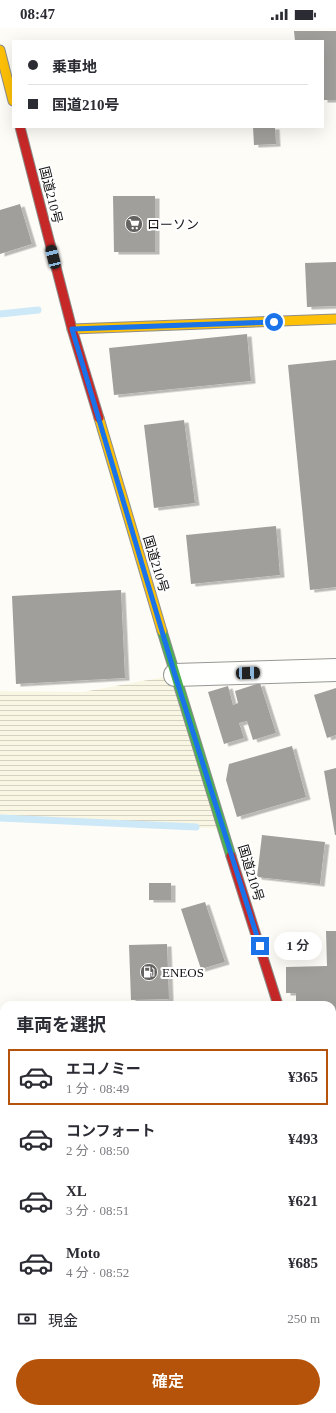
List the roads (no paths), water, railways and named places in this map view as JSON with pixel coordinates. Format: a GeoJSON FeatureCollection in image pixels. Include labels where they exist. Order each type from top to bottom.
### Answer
{"type":"FeatureCollection","features":[{"type":"Feature","properties":{"kind":"main road"},"geometry":{"type":"LineString","coordinates":[[0,50],[12,97]]}},
{"type":"Feature","properties":{"kind":"main road","name":"国道210号"},"geometry":{"type":"LineString","coordinates":[[20,128],[72,329],[175,675],[277,1001]]}},
{"type":"Feature","properties":{"kind":"main road"},"geometry":{"type":"LineString","coordinates":[[72,329],[336,319]]}},
{"type":"Feature","properties":{"kind":"street"},"geometry":{"type":"LineString","coordinates":[[175,675],[336,670]]}},
{"type":"Feature","properties":{"kind":"waterway"},"geometry":{"type":"LineString","coordinates":[[0,314],[38,310]]}},
{"type":"Feature","properties":{"kind":"waterway"},"geometry":{"type":"LineString","coordinates":[[0,818],[196,827]]}},
{"type":"Feature","properties":{"kind":"place","name":"ローソン"},"geometry":{"type":"Point","coordinates":[134,224]}},
{"type":"Feature","properties":{"kind":"place","name":"ENEOS"},"geometry":{"type":"Point","coordinates":[149,972]}}]}
